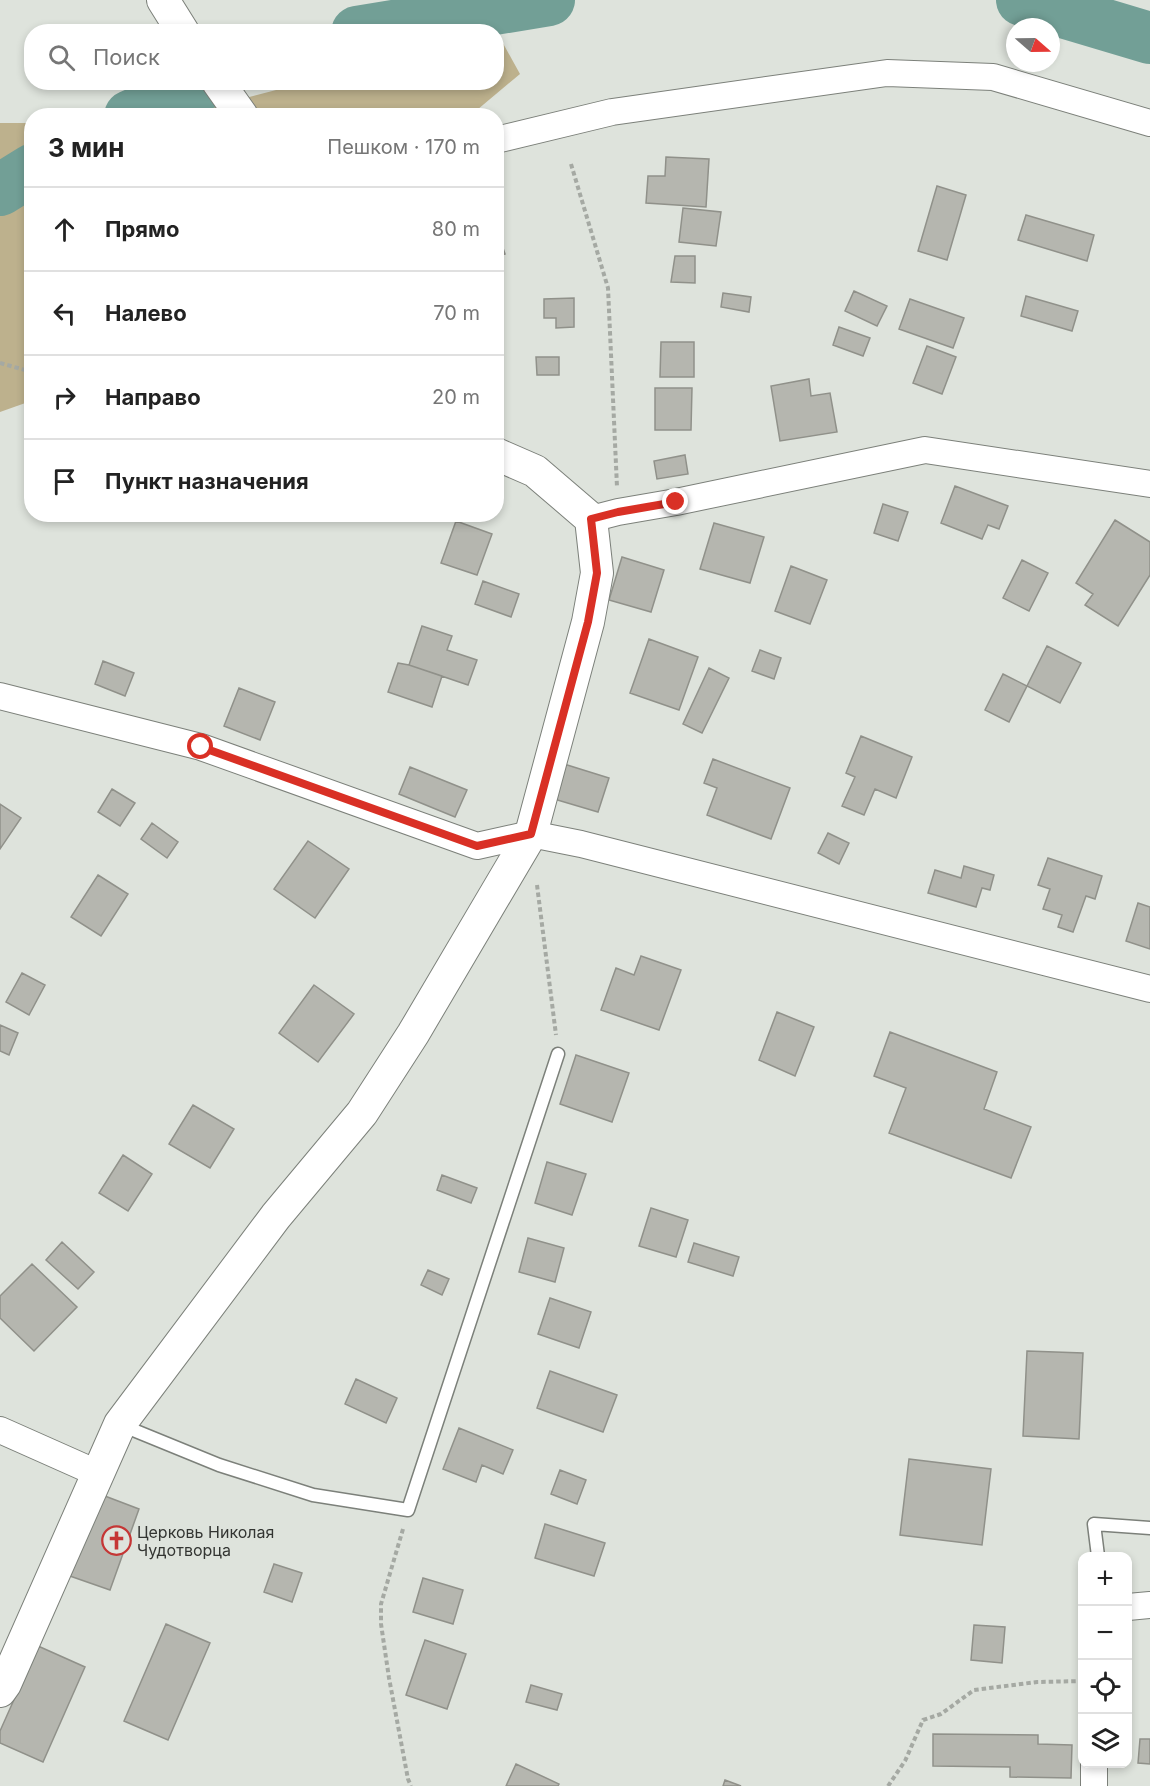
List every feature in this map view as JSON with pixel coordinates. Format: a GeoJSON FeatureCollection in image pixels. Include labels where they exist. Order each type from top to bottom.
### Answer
{"type":"FeatureCollection","features":[{"type":"Feature","properties":{"kind":"street"},"geometry":{"type":"LineString","coordinates":[[163,0],[178,24]]}},
{"type":"Feature","properties":{"kind":"street"},"geometry":{"type":"LineString","coordinates":[[504,138],[612,112],[887,72],[993,77],[1150,123]]}},
{"type":"Feature","properties":{"kind":"street"},"geometry":{"type":"LineString","coordinates":[[224,90],[236,108]]}},
{"type":"Feature","properties":{"kind":"street"},"geometry":{"type":"LineString","coordinates":[[504,457],[535,471],[605,515],[925,450],[1150,484]]}},
{"type":"Feature","properties":{"kind":"street"},"geometry":{"type":"LineString","coordinates":[[0,1691],[120,1424],[276,1216],[362,1113],[413,1034],[531,834],[588,622],[605,515]]}},
{"type":"Feature","properties":{"kind":"street"},"geometry":{"type":"LineString","coordinates":[[0,696],[201,747],[477,846],[531,834],[582,844],[1150,989]]}},
{"type":"Feature","properties":{"kind":"street"},"geometry":{"type":"LineString","coordinates":[[0,1430],[99,1474]]}},
{"type":"Feature","properties":{"kind":"street"},"geometry":{"type":"LineString","coordinates":[[1132,1607],[1150,1605]]}},
{"type":"Feature","properties":{"kind":"street"},"geometry":{"type":"LineString","coordinates":[[1094,1768],[1094,1786]]}},
{"type":"Feature","properties":{"kind":"lane"},"geometry":{"type":"LineString","coordinates":[[120,1424],[219,1465],[313,1495],[408,1510],[558,1054]]}},
{"type":"Feature","properties":{"kind":"lane"},"geometry":{"type":"LineString","coordinates":[[1097,1552],[1094,1524],[1150,1528]]}},
{"type":"Feature","properties":{"kind":"path"},"geometry":{"type":"LineString","coordinates":[[571,164],[608,288],[605,515]]}},
{"type":"Feature","properties":{"kind":"path"},"geometry":{"type":"LineString","coordinates":[[0,363],[24,370]]}},
{"type":"Feature","properties":{"kind":"path"},"geometry":{"type":"LineString","coordinates":[[537,880],[558,1054]]}},
{"type":"Feature","properties":{"kind":"path"},"geometry":{"type":"LineString","coordinates":[[408,1510],[381,1604],[381,1624],[389,1678],[411,1786]]}},
{"type":"Feature","properties":{"kind":"path"},"geometry":{"type":"LineString","coordinates":[[888,1786],[905,1761],[923,1720],[941,1714],[974,1690],[1037,1682],[1078,1681]]}},
{"type":"Feature","properties":{"kind":"shaded area"},"geometry":{"type":"Polygon","coordinates":[[[504,45],[520,74],[504,87],[504,45]]]}},
{"type":"Feature","properties":{"kind":"shaded area"},"geometry":{"type":"Polygon","coordinates":[[[276,90],[501,90],[479,108],[207,108],[276,90]]]}},
{"type":"Feature","properties":{"kind":"shaded area"},"geometry":{"type":"Polygon","coordinates":[[[0,123],[24,123],[24,403],[0,412],[0,123]]]}},
{"type":"Feature","properties":{"kind":"building"},"geometry":{"type":"Polygon","coordinates":[[[666,157],[709,159],[706,207],[646,203],[648,176],[665,176],[666,157]]]}},
{"type":"Feature","properties":{"kind":"building"},"geometry":{"type":"Polygon","coordinates":[[[937,186],[966,195],[947,260],[918,251],[937,186]]]}},
{"type":"Feature","properties":{"kind":"building"},"geometry":{"type":"Polygon","coordinates":[[[683,208],[721,212],[716,246],[679,242],[683,208]]]}},
{"type":"Feature","properties":{"kind":"building"},"geometry":{"type":"Polygon","coordinates":[[[1026,215],[1094,235],[1087,261],[1018,240],[1026,215]]]}},
{"type":"Feature","properties":{"kind":"building"},"geometry":{"type":"Polygon","coordinates":[[[675,256],[695,256],[695,283],[671,282],[675,256]]]}},
{"type":"Feature","properties":{"kind":"building"},"geometry":{"type":"Polygon","coordinates":[[[854,291],[887,306],[877,326],[845,311],[854,291]]]}},
{"type":"Feature","properties":{"kind":"building"},"geometry":{"type":"Polygon","coordinates":[[[723,293],[751,297],[749,312],[721,307],[723,293]]]}},
{"type":"Feature","properties":{"kind":"building"},"geometry":{"type":"Polygon","coordinates":[[[1026,296],[1078,311],[1072,331],[1021,316],[1026,296]]]}},
{"type":"Feature","properties":{"kind":"building"},"geometry":{"type":"Polygon","coordinates":[[[574,298],[574,327],[556,328],[556,318],[544,318],[544,299],[574,298]]]}},
{"type":"Feature","properties":{"kind":"building"},"geometry":{"type":"Polygon","coordinates":[[[910,299],[964,318],[953,348],[899,329],[910,299]]]}},
{"type":"Feature","properties":{"kind":"building"},"geometry":{"type":"Polygon","coordinates":[[[839,327],[870,338],[863,356],[833,345],[839,327]]]}},
{"type":"Feature","properties":{"kind":"building"},"geometry":{"type":"Polygon","coordinates":[[[661,342],[694,342],[694,377],[660,377],[661,342]]]}},
{"type":"Feature","properties":{"kind":"building"},"geometry":{"type":"Polygon","coordinates":[[[927,346],[956,357],[942,394],[913,383],[927,346]]]}},
{"type":"Feature","properties":{"kind":"building"},"geometry":{"type":"Polygon","coordinates":[[[536,357],[559,357],[559,375],[537,375],[536,357]]]}},
{"type":"Feature","properties":{"kind":"building"},"geometry":{"type":"Polygon","coordinates":[[[809,379],[811,396],[830,393],[837,432],[780,441],[771,386],[809,379]]]}},
{"type":"Feature","properties":{"kind":"building"},"geometry":{"type":"Polygon","coordinates":[[[655,388],[692,388],[691,430],[655,430],[655,388]]]}},
{"type":"Feature","properties":{"kind":"building"},"geometry":{"type":"Polygon","coordinates":[[[685,455],[688,474],[657,479],[654,461],[685,455]]]}},
{"type":"Feature","properties":{"kind":"building"},"geometry":{"type":"Polygon","coordinates":[[[955,486],[1008,506],[999,529],[988,525],[982,539],[941,523],[955,486]]]}},
{"type":"Feature","properties":{"kind":"building"},"geometry":{"type":"Polygon","coordinates":[[[883,504],[908,512],[898,541],[874,533],[883,504]]]}},
{"type":"Feature","properties":{"kind":"building"},"geometry":{"type":"Polygon","coordinates":[[[1115,520],[1150,542],[1150,575],[1118,626],[1085,605],[1093,594],[1076,583],[1115,520]]]}},
{"type":"Feature","properties":{"kind":"building"},"geometry":{"type":"Polygon","coordinates":[[[456,522],[492,534],[477,575],[441,563],[456,522]]]}},
{"type":"Feature","properties":{"kind":"building"},"geometry":{"type":"Polygon","coordinates":[[[714,523],[764,537],[750,583],[700,569],[714,523]]]}},
{"type":"Feature","properties":{"kind":"building"},"geometry":{"type":"Polygon","coordinates":[[[622,557],[664,570],[651,612],[609,600],[622,557]]]}},
{"type":"Feature","properties":{"kind":"building"},"geometry":{"type":"Polygon","coordinates":[[[1022,560],[1048,573],[1029,611],[1003,598],[1022,560]]]}},
{"type":"Feature","properties":{"kind":"building"},"geometry":{"type":"Polygon","coordinates":[[[791,566],[827,580],[810,624],[775,611],[791,566]]]}},
{"type":"Feature","properties":{"kind":"building"},"geometry":{"type":"Polygon","coordinates":[[[483,581],[519,594],[511,617],[475,604],[483,581]]]}},
{"type":"Feature","properties":{"kind":"building"},"geometry":{"type":"Polygon","coordinates":[[[422,626],[452,636],[447,650],[477,660],[468,685],[409,665],[422,626]]]}},
{"type":"Feature","properties":{"kind":"building"},"geometry":{"type":"Polygon","coordinates":[[[649,639],[698,657],[679,710],[630,693],[649,639]]]}},
{"type":"Feature","properties":{"kind":"building"},"geometry":{"type":"Polygon","coordinates":[[[1047,646],[1081,663],[1060,703],[1027,686],[1047,646]]]}},
{"type":"Feature","properties":{"kind":"building"},"geometry":{"type":"Polygon","coordinates":[[[760,650],[781,658],[774,679],[752,671],[760,650]]]}},
{"type":"Feature","properties":{"kind":"building"},"geometry":{"type":"Polygon","coordinates":[[[103,661],[134,673],[125,696],[95,684],[103,661]]]}},
{"type":"Feature","properties":{"kind":"building"},"geometry":{"type":"Polygon","coordinates":[[[398,663],[442,676],[432,707],[388,692],[398,663]]]}},
{"type":"Feature","properties":{"kind":"building"},"geometry":{"type":"Polygon","coordinates":[[[709,668],[729,678],[702,733],[683,724],[709,668]]]}},
{"type":"Feature","properties":{"kind":"building"},"geometry":{"type":"Polygon","coordinates":[[[1003,674],[1027,686],[1009,722],[985,710],[1003,674]]]}},
{"type":"Feature","properties":{"kind":"building"},"geometry":{"type":"Polygon","coordinates":[[[239,688],[275,702],[260,740],[224,726],[239,688]]]}},
{"type":"Feature","properties":{"kind":"building"},"geometry":{"type":"Polygon","coordinates":[[[861,736],[912,757],[896,798],[875,789],[864,815],[842,806],[855,777],[846,773],[861,736]]]}},
{"type":"Feature","properties":{"kind":"building"},"geometry":{"type":"Polygon","coordinates":[[[713,759],[790,788],[771,839],[707,815],[717,788],[704,783],[713,759]]]}},
{"type":"Feature","properties":{"kind":"building"},"geometry":{"type":"Polygon","coordinates":[[[564,764],[609,778],[598,812],[554,799],[564,764]]]}},
{"type":"Feature","properties":{"kind":"building"},"geometry":{"type":"Polygon","coordinates":[[[410,767],[467,790],[455,817],[399,794],[410,767]]]}},
{"type":"Feature","properties":{"kind":"building"},"geometry":{"type":"Polygon","coordinates":[[[112,789],[135,803],[120,826],[98,812],[112,789]]]}},
{"type":"Feature","properties":{"kind":"building"},"geometry":{"type":"Polygon","coordinates":[[[0,804],[21,818],[0,849],[0,804]]]}},
{"type":"Feature","properties":{"kind":"building"},"geometry":{"type":"Polygon","coordinates":[[[152,823],[178,842],[167,858],[141,839],[152,823]]]}},
{"type":"Feature","properties":{"kind":"building"},"geometry":{"type":"Polygon","coordinates":[[[828,833],[849,843],[839,864],[818,853],[828,833]]]}},
{"type":"Feature","properties":{"kind":"building"},"geometry":{"type":"Polygon","coordinates":[[[308,841],[349,869],[315,918],[274,889],[308,841]]]}},
{"type":"Feature","properties":{"kind":"building"},"geometry":{"type":"Polygon","coordinates":[[[1048,858],[1102,876],[1095,899],[1086,896],[1073,932],[1058,927],[1062,915],[1043,909],[1050,889],[1038,885],[1048,858]]]}},
{"type":"Feature","properties":{"kind":"building"},"geometry":{"type":"Polygon","coordinates":[[[964,866],[994,875],[990,890],[982,888],[976,907],[928,893],[935,870],[961,878],[964,866]]]}},
{"type":"Feature","properties":{"kind":"building"},"geometry":{"type":"Polygon","coordinates":[[[98,875],[128,894],[101,936],[71,917],[98,875]]]}},
{"type":"Feature","properties":{"kind":"building"},"geometry":{"type":"Polygon","coordinates":[[[1138,903],[1150,907],[1150,949],[1126,941],[1138,903]]]}},
{"type":"Feature","properties":{"kind":"building"},"geometry":{"type":"Polygon","coordinates":[[[641,956],[681,970],[659,1030],[601,1010],[616,968],[634,975],[641,956]]]}},
{"type":"Feature","properties":{"kind":"building"},"geometry":{"type":"Polygon","coordinates":[[[22,973],[45,985],[29,1015],[6,1002],[22,973]]]}},
{"type":"Feature","properties":{"kind":"building"},"geometry":{"type":"Polygon","coordinates":[[[314,985],[354,1014],[318,1062],[279,1033],[314,985]]]}},
{"type":"Feature","properties":{"kind":"building"},"geometry":{"type":"Polygon","coordinates":[[[777,1012],[814,1027],[795,1076],[759,1060],[777,1012]]]}},
{"type":"Feature","properties":{"kind":"building"},"geometry":{"type":"Polygon","coordinates":[[[0,1025],[18,1033],[9,1055],[0,1051],[0,1025]]]}},
{"type":"Feature","properties":{"kind":"building"},"geometry":{"type":"Polygon","coordinates":[[[890,1032],[997,1072],[984,1109],[1031,1127],[1011,1178],[889,1133],[906,1088],[874,1076],[890,1032]]]}},
{"type":"Feature","properties":{"kind":"building"},"geometry":{"type":"Polygon","coordinates":[[[576,1055],[629,1073],[612,1122],[560,1104],[576,1055]]]}},
{"type":"Feature","properties":{"kind":"building"},"geometry":{"type":"Polygon","coordinates":[[[193,1105],[234,1129],[210,1168],[169,1144],[193,1105]]]}},
{"type":"Feature","properties":{"kind":"building"},"geometry":{"type":"Polygon","coordinates":[[[123,1155],[152,1174],[128,1211],[99,1193],[123,1155]]]}},
{"type":"Feature","properties":{"kind":"building"},"geometry":{"type":"Polygon","coordinates":[[[547,1162],[586,1174],[572,1215],[535,1203],[547,1162]]]}},
{"type":"Feature","properties":{"kind":"building"},"geometry":{"type":"Polygon","coordinates":[[[442,1175],[477,1188],[471,1203],[437,1190],[442,1175]]]}},
{"type":"Feature","properties":{"kind":"building"},"geometry":{"type":"Polygon","coordinates":[[[651,1208],[688,1220],[676,1257],[639,1246],[651,1208]]]}},
{"type":"Feature","properties":{"kind":"building"},"geometry":{"type":"Polygon","coordinates":[[[528,1238],[564,1248],[555,1282],[519,1272],[528,1238]]]}},
{"type":"Feature","properties":{"kind":"building"},"geometry":{"type":"Polygon","coordinates":[[[62,1242],[94,1272],[78,1289],[46,1260],[62,1242]]]}},
{"type":"Feature","properties":{"kind":"building"},"geometry":{"type":"Polygon","coordinates":[[[694,1243],[739,1257],[733,1276],[688,1262],[694,1243]]]}},
{"type":"Feature","properties":{"kind":"building"},"geometry":{"type":"Polygon","coordinates":[[[32,1264],[77,1307],[34,1351],[0,1318],[0,1296],[32,1264]]]}},
{"type":"Feature","properties":{"kind":"building"},"geometry":{"type":"Polygon","coordinates":[[[428,1270],[449,1279],[442,1295],[421,1285],[428,1270]]]}},
{"type":"Feature","properties":{"kind":"building"},"geometry":{"type":"Polygon","coordinates":[[[550,1298],[591,1312],[579,1348],[538,1334],[550,1298]]]}},
{"type":"Feature","properties":{"kind":"building"},"geometry":{"type":"Polygon","coordinates":[[[1027,1351],[1083,1353],[1079,1439],[1023,1436],[1027,1351]]]}},
{"type":"Feature","properties":{"kind":"building"},"geometry":{"type":"Polygon","coordinates":[[[550,1371],[617,1395],[603,1432],[537,1408],[550,1371]]]}},
{"type":"Feature","properties":{"kind":"building"},"geometry":{"type":"Polygon","coordinates":[[[356,1379],[397,1398],[386,1423],[345,1404],[356,1379]]]}},
{"type":"Feature","properties":{"kind":"building"},"geometry":{"type":"Polygon","coordinates":[[[459,1428],[513,1450],[503,1474],[482,1465],[476,1482],[443,1469],[459,1428]]]}},
{"type":"Feature","properties":{"kind":"building"},"geometry":{"type":"Polygon","coordinates":[[[909,1459],[991,1469],[982,1545],[900,1535],[909,1459]]]}},
{"type":"Feature","properties":{"kind":"building"},"geometry":{"type":"Polygon","coordinates":[[[560,1470],[586,1480],[577,1504],[551,1494],[560,1470]]]}},
{"type":"Feature","properties":{"kind":"building"},"geometry":{"type":"Polygon","coordinates":[[[97,1493],[139,1509],[110,1590],[67,1575],[97,1493]]]}},
{"type":"Feature","properties":{"kind":"building"},"geometry":{"type":"Polygon","coordinates":[[[545,1524],[605,1543],[594,1576],[535,1558],[545,1524]]]}},
{"type":"Feature","properties":{"kind":"building"},"geometry":{"type":"Polygon","coordinates":[[[274,1564],[302,1573],[292,1602],[264,1592],[274,1564]]]}},
{"type":"Feature","properties":{"kind":"building"},"geometry":{"type":"Polygon","coordinates":[[[423,1578],[463,1590],[453,1624],[413,1612],[423,1578]]]}},
{"type":"Feature","properties":{"kind":"building"},"geometry":{"type":"Polygon","coordinates":[[[166,1624],[210,1643],[168,1740],[124,1721],[166,1624]]]}},
{"type":"Feature","properties":{"kind":"building"},"geometry":{"type":"Polygon","coordinates":[[[974,1625],[1005,1627],[1002,1663],[971,1660],[974,1625]]]}},
{"type":"Feature","properties":{"kind":"building"},"geometry":{"type":"Polygon","coordinates":[[[425,1640],[466,1654],[447,1709],[406,1695],[425,1640]]]}},
{"type":"Feature","properties":{"kind":"building"},"geometry":{"type":"Polygon","coordinates":[[[38,1646],[85,1667],[43,1762],[0,1743],[0,1731],[38,1646]]]}},
{"type":"Feature","properties":{"kind":"building"},"geometry":{"type":"Polygon","coordinates":[[[531,1685],[562,1694],[557,1710],[526,1702],[531,1685]]]}},
{"type":"Feature","properties":{"kind":"building"},"geometry":{"type":"Polygon","coordinates":[[[933,1734],[1038,1735],[1038,1744],[1072,1745],[1071,1778],[1010,1777],[1010,1767],[933,1766],[933,1734]]]}},
{"type":"Feature","properties":{"kind":"building"},"geometry":{"type":"Polygon","coordinates":[[[1140,1739],[1150,1739],[1150,1764],[1138,1763],[1140,1739]]]}},
{"type":"Feature","properties":{"kind":"building"},"geometry":{"type":"Polygon","coordinates":[[[516,1764],[559,1784],[558,1786],[506,1786],[516,1764]]]}},
{"type":"Feature","properties":{"kind":"building"},"geometry":{"type":"Polygon","coordinates":[[[725,1780],[741,1786],[723,1786],[725,1780]]]}},
{"type":"Feature","properties":{"kind":"waterway"},"geometry":{"type":"LineString","coordinates":[[405,24],[549,0]]}},
{"type":"Feature","properties":{"kind":"waterway"},"geometry":{"type":"LineString","coordinates":[[1022,0],[1150,38]]}},
{"type":"Feature","properties":{"kind":"waterway"},"geometry":{"type":"LineString","coordinates":[[148,108],[190,90]]}},
{"type":"Feature","properties":{"kind":"waterway"},"geometry":{"type":"LineString","coordinates":[[0,190],[24,175]]}},
{"type":"Feature","properties":{"kind":"place","name":"Церковь Николая Чудотворца"},"geometry":{"type":"Point","coordinates":[116,1541]}},
{"type":"Feature","properties":{"kind":"route"},"geometry":{"type":"LineString","coordinates":[[201,747],[477,846],[531,834],[588,622],[597,573],[591,519],[676,502]]}}]}
